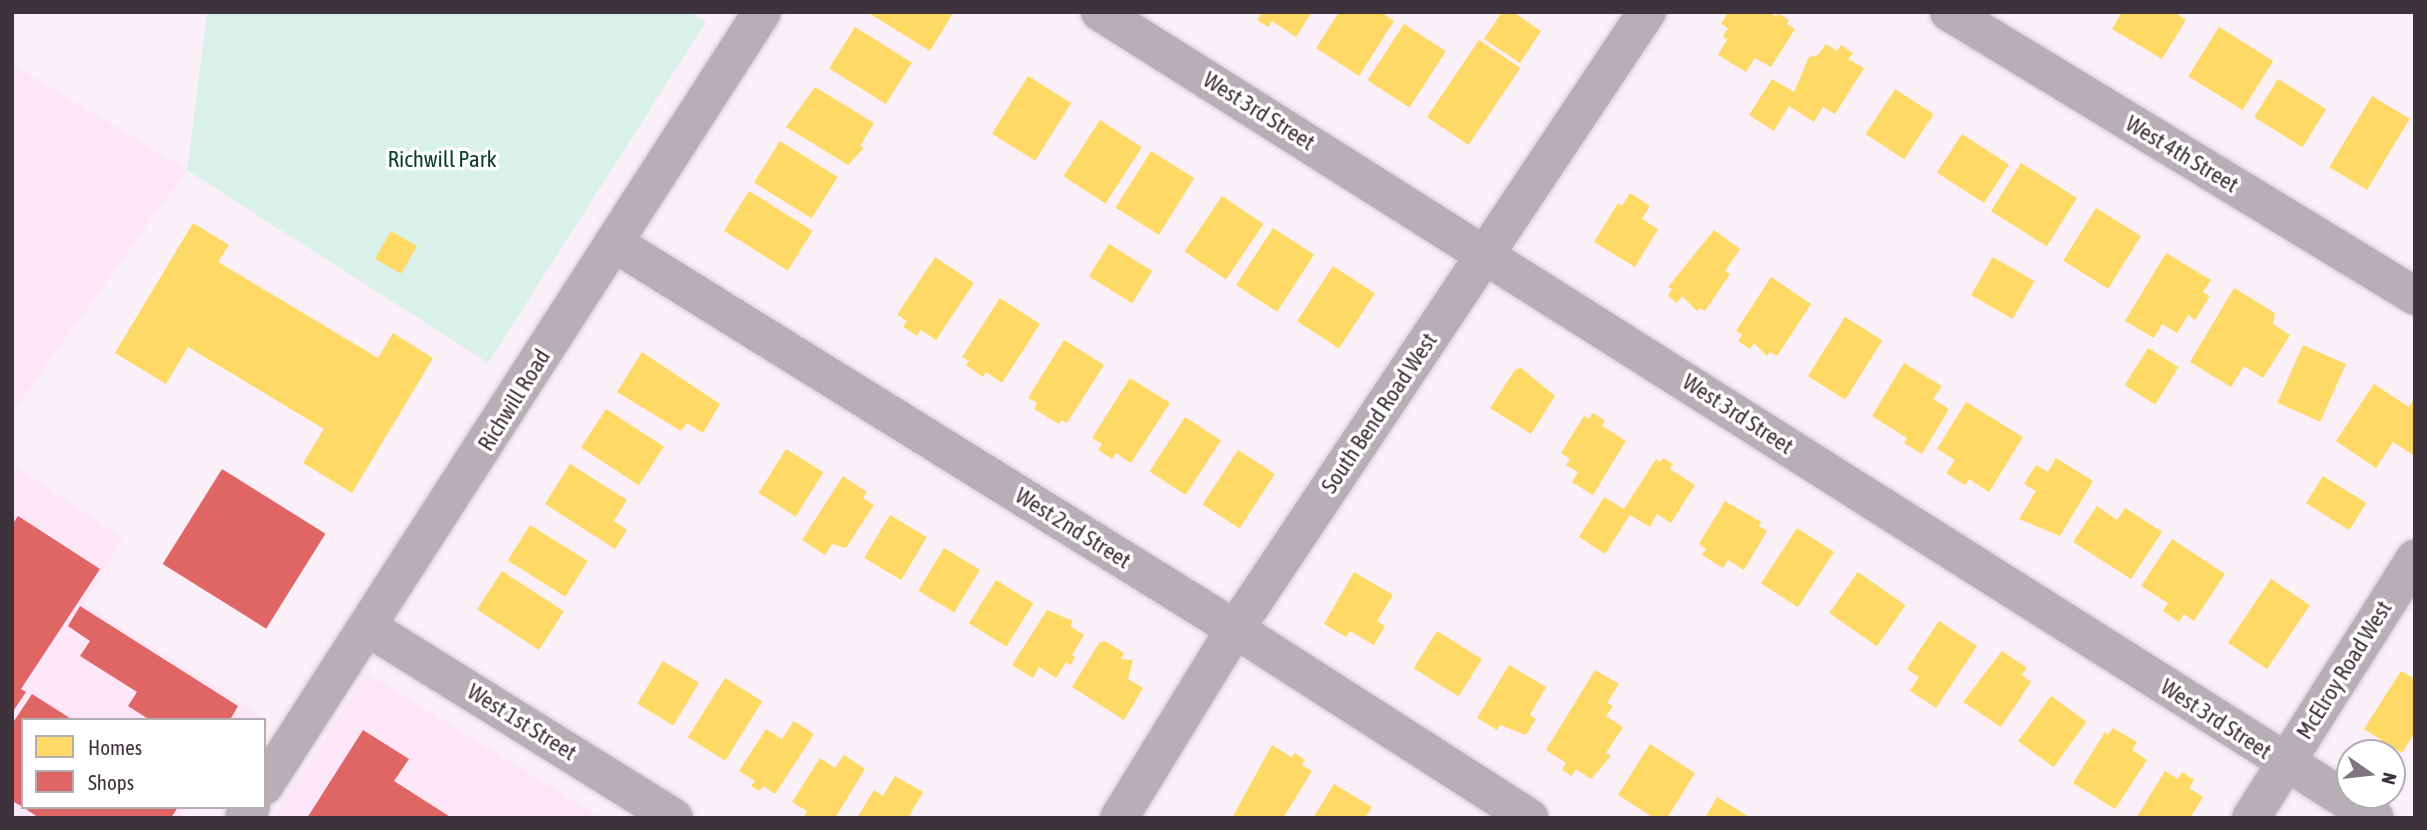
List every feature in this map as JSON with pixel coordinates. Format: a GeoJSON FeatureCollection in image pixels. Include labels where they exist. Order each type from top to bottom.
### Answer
{"type":"FeatureCollection","features":[{"type":"Feature","properties":{"kind":"street","name":"Richwill Road"},"geometry":{"type":"LineString","coordinates":[[266,783],[369,628],[762,12]]}},
{"type":"Feature","properties":{"kind":"street","name":"West 3rd Street"},"geometry":{"type":"LineString","coordinates":[[1100,12],[1486,252],[2375,818]]}},
{"type":"Feature","properties":{"kind":"street","name":"South Bend Road West"},"geometry":{"type":"LineString","coordinates":[[1119,818],[1235,629],[1647,12]]}},
{"type":"Feature","properties":{"kind":"street","name":"West 4th Street"},"geometry":{"type":"LineString","coordinates":[[1949,12],[2415,296]]}},
{"type":"Feature","properties":{"kind":"street","name":"West 2nd Street"},"geometry":{"type":"LineString","coordinates":[[614,243],[1235,629],[1529,818]]}},
{"type":"Feature","properties":{"kind":"street","name":"McElroy Road West"},"geometry":{"type":"LineString","coordinates":[[2251,818],[2415,559]]}},
{"type":"Feature","properties":{"kind":"street","name":"West 1st Street"},"geometry":{"type":"LineString","coordinates":[[369,628],[674,818]]}},
{"type":"Feature","properties":{"kind":"shaded area"},"geometry":{"type":"Polygon","coordinates":[[[12,64],[187,170],[12,413],[12,64]]]}},
{"type":"Feature","properties":{"kind":"shaded area"},"geometry":{"type":"Polygon","coordinates":[[[12,464],[123,538],[84,604],[264,718],[21,718],[21,809],[187,809],[181,818],[12,818],[12,464]]]}},
{"type":"Feature","properties":{"kind":"shaded area"},"geometry":{"type":"Polygon","coordinates":[[[367,673],[601,818],[273,818],[367,673]]]}},
{"type":"Feature","properties":{"kind":"green space","name":"Richwill Park"},"geometry":{"type":"Polygon","coordinates":[[[207,12],[690,12],[706,22],[488,363],[187,170],[207,12]]]}},
{"type":"Feature","properties":{"kind":"building: Homes"},"geometry":{"type":"Polygon","coordinates":[[[867,12],[952,12],[953,13],[930,51],[867,12]]]}},
{"type":"Feature","properties":{"kind":"building: Homes"},"geometry":{"type":"Polygon","coordinates":[[[1257,12],[1312,12],[1296,37],[1272,21],[1268,27],[1257,20],[1261,15],[1257,12]]]}},
{"type":"Feature","properties":{"kind":"building: Homes"},"geometry":{"type":"Polygon","coordinates":[[[1339,12],[1381,12],[1394,21],[1359,76],[1316,48],[1339,12]]]}},
{"type":"Feature","properties":{"kind":"building: Homes"},"geometry":{"type":"Polygon","coordinates":[[[1502,12],[1513,12],[1541,31],[1520,63],[1484,39],[1502,12]]]}},
{"type":"Feature","properties":{"kind":"building: Homes"},"geometry":{"type":"Polygon","coordinates":[[[1728,12],[1769,12],[1776,17],[1778,13],[1789,20],[1787,24],[1795,29],[1771,67],[1755,58],[1746,72],[1718,55],[1727,40],[1723,36],[1728,28],[1721,24],[1728,12]]]}},
{"type":"Feature","properties":{"kind":"building: Homes"},"geometry":{"type":"Polygon","coordinates":[[[2122,12],[2174,12],[2186,20],[2162,59],[2112,29],[2122,12]]]}},
{"type":"Feature","properties":{"kind":"building: Homes"},"geometry":{"type":"Polygon","coordinates":[[[1404,24],[1446,51],[1409,107],[1368,80],[1404,24]]]}},
{"type":"Feature","properties":{"kind":"building: Homes"},"geometry":{"type":"Polygon","coordinates":[[[855,27],[912,63],[886,104],[829,69],[855,27]]]}},
{"type":"Feature","properties":{"kind":"building: Homes"},"geometry":{"type":"Polygon","coordinates":[[[2219,27],[2273,61],[2243,110],[2188,76],[2219,27]]]}},
{"type":"Feature","properties":{"kind":"building: Homes"},"geometry":{"type":"Polygon","coordinates":[[[1479,40],[1520,68],[1468,145],[1427,117],[1479,40]]]}},
{"type":"Feature","properties":{"kind":"building: Homes"},"geometry":{"type":"Polygon","coordinates":[[[1826,44],[1837,51],[1841,45],[1853,53],[1848,59],[1864,68],[1835,114],[1823,107],[1814,122],[1789,106],[1774,131],[1749,115],[1772,79],[1794,92],[1809,57],[1818,55],[1826,44]]]}},
{"type":"Feature","properties":{"kind":"building: Homes"},"geometry":{"type":"Polygon","coordinates":[[[1028,76],[1071,103],[1035,161],[992,134],[1028,76]]]}},
{"type":"Feature","properties":{"kind":"building: Homes"},"geometry":{"type":"Polygon","coordinates":[[[2278,79],[2326,109],[2302,147],[2254,117],[2278,79]]]}},
{"type":"Feature","properties":{"kind":"building: Homes"},"geometry":{"type":"Polygon","coordinates":[[[815,87],[874,123],[860,146],[864,148],[848,165],[786,127],[815,87]]]}},
{"type":"Feature","properties":{"kind":"building: Homes"},"geometry":{"type":"Polygon","coordinates":[[[1895,89],[1934,114],[1904,159],[1866,134],[1895,89]]]}},
{"type":"Feature","properties":{"kind":"building: Homes"},"geometry":{"type":"Polygon","coordinates":[[[2372,96],[2410,119],[2367,190],[2329,167],[2372,96]]]}},
{"type":"Feature","properties":{"kind":"building: Homes"},"geometry":{"type":"Polygon","coordinates":[[[1100,120],[1142,147],[1105,203],[1064,176],[1100,120]]]}},
{"type":"Feature","properties":{"kind":"building: Homes"},"geometry":{"type":"Polygon","coordinates":[[[1962,134],[2009,164],[1984,203],[1937,173],[1962,134]]]}},
{"type":"Feature","properties":{"kind":"building: Homes"},"geometry":{"type":"Polygon","coordinates":[[[780,141],[838,177],[812,219],[754,183],[780,141]]]}},
{"type":"Feature","properties":{"kind":"building: Homes"},"geometry":{"type":"Polygon","coordinates":[[[1151,151],[1194,178],[1159,235],[1115,208],[1151,151]]]}},
{"type":"Feature","properties":{"kind":"building: Homes"},"geometry":{"type":"Polygon","coordinates":[[[2021,163],[2077,198],[2047,246],[1991,211],[2021,163]]]}},
{"type":"Feature","properties":{"kind":"building: Homes"},"geometry":{"type":"Polygon","coordinates":[[[749,191],[813,231],[788,271],[724,231],[749,191]]]}},
{"type":"Feature","properties":{"kind":"building: Homes"},"geometry":{"type":"Polygon","coordinates":[[[1630,193],[1650,206],[1642,219],[1658,229],[1635,267],[1594,242],[1618,203],[1622,206],[1630,193]]]}},
{"type":"Feature","properties":{"kind":"building: Homes"},"geometry":{"type":"Polygon","coordinates":[[[1222,196],[1263,224],[1226,280],[1185,252],[1222,196]]]}},
{"type":"Feature","properties":{"kind":"building: Homes"},"geometry":{"type":"Polygon","coordinates":[[[2096,208],[2141,236],[2108,289],[2063,261],[2096,208]]]}},
{"type":"Feature","properties":{"kind":"building: Homes"},"geometry":{"type":"Polygon","coordinates":[[[193,223],[229,245],[218,262],[378,358],[393,333],[433,358],[352,493],[303,463],[324,429],[188,347],[166,384],[115,353],[193,223]]]}},
{"type":"Feature","properties":{"kind":"building: Homes"},"geometry":{"type":"Polygon","coordinates":[[[1273,228],[1314,255],[1277,312],[1236,285],[1273,228]]]}},
{"type":"Feature","properties":{"kind":"building: Homes"},"geometry":{"type":"Polygon","coordinates":[[[1714,230],[1740,249],[1725,271],[1730,274],[1705,311],[1700,308],[1697,311],[1682,296],[1677,303],[1668,296],[1672,289],[1668,287],[1714,230]]]}},
{"type":"Feature","properties":{"kind":"building: Homes"},"geometry":{"type":"Polygon","coordinates":[[[391,231],[417,246],[401,274],[375,259],[391,231]]]}},
{"type":"Feature","properties":{"kind":"building: Homes"},"geometry":{"type":"Polygon","coordinates":[[[1109,244],[1152,271],[1132,303],[1089,276],[1109,244]]]}},
{"type":"Feature","properties":{"kind":"building: Homes"},"geometry":{"type":"Polygon","coordinates":[[[2166,253],[2211,280],[2203,292],[2210,296],[2195,320],[2188,315],[2177,333],[2162,324],[2154,338],[2125,321],[2166,253]]]}},
{"type":"Feature","properties":{"kind":"building: Homes"},"geometry":{"type":"Polygon","coordinates":[[[935,257],[974,283],[936,340],[921,330],[917,336],[903,327],[907,321],[897,315],[935,257]]]}},
{"type":"Feature","properties":{"kind":"building: Homes"},"geometry":{"type":"Polygon","coordinates":[[[1993,257],[2035,281],[2013,319],[1971,295],[1993,257]]]}},
{"type":"Feature","properties":{"kind":"building: Homes"},"geometry":{"type":"Polygon","coordinates":[[[1333,266],[1375,293],[1339,349],[1297,321],[1333,266]]]}},
{"type":"Feature","properties":{"kind":"building: Homes"},"geometry":{"type":"Polygon","coordinates":[[[1771,277],[1811,304],[1777,356],[1770,352],[1767,356],[1754,343],[1750,349],[1738,341],[1742,335],[1736,331],[1771,277]]]}},
{"type":"Feature","properties":{"kind":"building: Homes"},"geometry":{"type":"Polygon","coordinates":[[[2234,288],[2275,313],[2273,324],[2290,335],[2263,378],[2244,366],[2231,387],[2190,362],[2234,288]]]}},
{"type":"Feature","properties":{"kind":"building: Homes"},"geometry":{"type":"Polygon","coordinates":[[[1000,298],[1040,324],[1002,383],[986,372],[983,377],[966,365],[969,361],[962,357],[1000,298]]]}},
{"type":"Feature","properties":{"kind":"building: Homes"},"geometry":{"type":"Polygon","coordinates":[[[1845,317],[1882,340],[1845,400],[1808,376],[1845,317]]]}},
{"type":"Feature","properties":{"kind":"building: Homes"},"geometry":{"type":"Polygon","coordinates":[[[1064,340],[1104,365],[1067,423],[1062,420],[1059,424],[1034,409],[1037,403],[1028,398],[1064,340]]]}},
{"type":"Feature","properties":{"kind":"building: Homes"},"geometry":{"type":"Polygon","coordinates":[[[2303,345],[2346,364],[2320,422],[2277,403],[2303,345]]]}},
{"type":"Feature","properties":{"kind":"building: Homes"},"geometry":{"type":"Polygon","coordinates":[[[2148,348],[2179,367],[2155,404],[2125,385],[2148,348]]]}},
{"type":"Feature","properties":{"kind":"building: Homes"},"geometry":{"type":"Polygon","coordinates":[[[642,352],[720,404],[703,433],[687,423],[681,431],[617,392],[642,352]]]}},
{"type":"Feature","properties":{"kind":"building: Homes"},"geometry":{"type":"Polygon","coordinates":[[[1904,363],[1942,386],[1933,399],[1949,409],[1922,454],[1904,443],[1907,438],[1872,416],[1904,363]]]}},
{"type":"Feature","properties":{"kind":"building: Homes"},"geometry":{"type":"Polygon","coordinates":[[[1521,368],[1555,396],[1531,434],[1490,408],[1515,370],[1521,368]]]}},
{"type":"Feature","properties":{"kind":"building: Homes"},"geometry":{"type":"Polygon","coordinates":[[[1130,378],[1170,403],[1131,463],[1116,453],[1112,459],[1098,450],[1102,444],[1092,438],[1130,378]]]}},
{"type":"Feature","properties":{"kind":"building: Homes"},"geometry":{"type":"Polygon","coordinates":[[[2374,384],[2409,407],[2415,399],[2415,456],[2393,442],[2376,468],[2336,441],[2374,384]]]}},
{"type":"Feature","properties":{"kind":"building: Homes"},"geometry":{"type":"Polygon","coordinates":[[[1966,402],[2023,437],[1989,492],[1969,479],[1965,485],[1946,473],[1955,460],[1937,449],[1966,402]]]}},
{"type":"Feature","properties":{"kind":"building: Homes"},"geometry":{"type":"Polygon","coordinates":[[[606,409],[664,447],[639,485],[581,448],[606,409]]]}},
{"type":"Feature","properties":{"kind":"building: Homes"},"geometry":{"type":"Polygon","coordinates":[[[1592,413],[1605,420],[1602,426],[1626,441],[1593,495],[1572,482],[1578,472],[1566,465],[1570,459],[1561,453],[1584,416],[1589,419],[1592,413]]]}},
{"type":"Feature","properties":{"kind":"building: Homes"},"geometry":{"type":"Polygon","coordinates":[[[1185,417],[1221,440],[1186,495],[1150,472],[1185,417]]]}},
{"type":"Feature","properties":{"kind":"building: Homes"},"geometry":{"type":"Polygon","coordinates":[[[786,449],[823,472],[796,516],[758,493],[786,449]]]}},
{"type":"Feature","properties":{"kind":"building: Homes"},"geometry":{"type":"Polygon","coordinates":[[[1238,450],[1275,474],[1239,528],[1203,505],[1238,450]]]}},
{"type":"Feature","properties":{"kind":"building: Homes"},"geometry":{"type":"Polygon","coordinates":[[[1663,458],[1673,464],[1670,469],[1695,485],[1671,523],[1657,514],[1650,527],[1630,515],[1605,554],[1579,537],[1604,497],[1624,509],[1656,459],[1660,462],[1663,458]]]}},
{"type":"Feature","properties":{"kind":"building: Homes"},"geometry":{"type":"Polygon","coordinates":[[[2056,458],[2093,481],[2060,536],[2019,519],[2036,491],[2024,484],[2036,465],[2048,472],[2056,458]]]}},
{"type":"Feature","properties":{"kind":"building: Homes"},"geometry":{"type":"Polygon","coordinates":[[[570,464],[627,500],[614,521],[627,530],[615,549],[545,504],[570,464]]]}},
{"type":"Feature","properties":{"kind":"building: Homes"},"geometry":{"type":"Polygon","coordinates":[[[843,476],[867,492],[863,498],[874,505],[846,548],[832,544],[825,555],[802,540],[843,476]]]}},
{"type":"Feature","properties":{"kind":"building: Homes"},"geometry":{"type":"Polygon","coordinates":[[[2323,476],[2366,503],[2349,530],[2306,503],[2323,476]]]}},
{"type":"Feature","properties":{"kind":"building: Homes"},"geometry":{"type":"Polygon","coordinates":[[[1725,501],[1761,522],[1759,526],[1767,531],[1744,570],[1728,560],[1723,568],[1702,555],[1706,549],[1699,544],[1725,501]]]}},
{"type":"Feature","properties":{"kind":"building: Homes"},"geometry":{"type":"Polygon","coordinates":[[[2097,506],[2117,520],[2125,508],[2162,532],[2131,579],[2073,542],[2097,506]]]}},
{"type":"Feature","properties":{"kind":"building: Homes"},"geometry":{"type":"Polygon","coordinates":[[[890,515],[927,537],[901,580],[864,558],[890,515]]]}},
{"type":"Feature","properties":{"kind":"building: Homes"},"geometry":{"type":"Polygon","coordinates":[[[530,525],[588,561],[565,597],[508,561],[530,525]]]}},
{"type":"Feature","properties":{"kind":"building: Homes"},"geometry":{"type":"Polygon","coordinates":[[[1797,528],[1834,552],[1798,607],[1761,583],[1797,528]]]}},
{"type":"Feature","properties":{"kind":"building: Homes"},"geometry":{"type":"Polygon","coordinates":[[[2172,539],[2225,574],[2194,621],[2184,614],[2179,622],[2163,611],[2168,603],[2141,586],[2172,539]]]}},
{"type":"Feature","properties":{"kind":"building: Homes"},"geometry":{"type":"Polygon","coordinates":[[[944,548],[980,570],[954,612],[918,591],[944,548]]]}},
{"type":"Feature","properties":{"kind":"building: Homes"},"geometry":{"type":"Polygon","coordinates":[[[502,571],[564,611],[539,650],[477,610],[502,571]]]}},
{"type":"Feature","properties":{"kind":"building: Homes"},"geometry":{"type":"Polygon","coordinates":[[[1354,572],[1393,595],[1377,621],[1385,626],[1374,645],[1350,631],[1346,637],[1324,624],[1354,572]]]}},
{"type":"Feature","properties":{"kind":"building: Homes"},"geometry":{"type":"Polygon","coordinates":[[[1858,572],[1906,605],[1877,646],[1829,613],[1858,572]]]}},
{"type":"Feature","properties":{"kind":"building: Homes"},"geometry":{"type":"Polygon","coordinates":[[[2271,579],[2310,605],[2267,669],[2228,643],[2271,579]]]}},
{"type":"Feature","properties":{"kind":"building: Homes"},"geometry":{"type":"Polygon","coordinates":[[[996,580],[1033,603],[1006,647],[969,623],[996,580]]]}},
{"type":"Feature","properties":{"kind":"building: Homes"},"geometry":{"type":"Polygon","coordinates":[[[1047,610],[1073,621],[1070,626],[1084,635],[1072,655],[1075,657],[1071,665],[1066,662],[1056,678],[1039,667],[1033,678],[1012,665],[1047,610]]]}},
{"type":"Feature","properties":{"kind":"building: Homes"},"geometry":{"type":"Polygon","coordinates":[[[1939,621],[1977,646],[1936,708],[1910,691],[1919,677],[1907,669],[1939,621]]]}},
{"type":"Feature","properties":{"kind":"building: Homes"},"geometry":{"type":"Polygon","coordinates":[[[1437,631],[1482,659],[1459,696],[1414,668],[1437,631]]]}},
{"type":"Feature","properties":{"kind":"building: Homes"},"geometry":{"type":"Polygon","coordinates":[[[1105,641],[1124,653],[1121,659],[1133,660],[1128,679],[1143,688],[1124,720],[1072,687],[1099,643],[1105,641]]]}},
{"type":"Feature","properties":{"kind":"building: Homes"},"geometry":{"type":"Polygon","coordinates":[[[2002,651],[2027,668],[2022,675],[2031,682],[2001,727],[1963,702],[2002,651]]]}},
{"type":"Feature","properties":{"kind":"building: Homes"},"geometry":{"type":"Polygon","coordinates":[[[663,661],[699,683],[673,725],[637,704],[663,661]]]}},
{"type":"Feature","properties":{"kind":"building: Homes"},"geometry":{"type":"Polygon","coordinates":[[[1509,665],[1546,687],[1530,715],[1536,719],[1526,735],[1500,725],[1497,730],[1477,718],[1509,665]]]}},
{"type":"Feature","properties":{"kind":"building: Homes"},"geometry":{"type":"Polygon","coordinates":[[[1595,670],[1619,684],[1607,703],[1613,706],[1606,716],[1623,727],[1606,753],[1611,756],[1591,779],[1576,769],[1572,776],[1562,770],[1566,763],[1546,750],[1595,670]]]}},
{"type":"Feature","properties":{"kind":"building: Homes"},"geometry":{"type":"Polygon","coordinates":[[[2401,671],[2415,679],[2415,732],[2406,747],[2406,739],[2380,739],[2364,729],[2401,671]]]}},
{"type":"Feature","properties":{"kind":"building: Homes"},"geometry":{"type":"Polygon","coordinates":[[[725,678],[762,701],[725,761],[688,737],[725,678]]]}},
{"type":"Feature","properties":{"kind":"building: Homes"},"geometry":{"type":"Polygon","coordinates":[[[2051,696],[2087,722],[2054,767],[2018,741],[2051,696]]]}},
{"type":"Feature","properties":{"kind":"building: Homes"},"geometry":{"type":"Polygon","coordinates":[[[794,721],[814,734],[775,794],[763,786],[759,791],[751,786],[755,781],[739,771],[766,729],[782,739],[794,721]]]}},
{"type":"Feature","properties":{"kind":"building: Homes"},"geometry":{"type":"Polygon","coordinates":[[[2113,728],[2137,742],[2132,750],[2147,760],[2115,809],[2073,783],[2105,732],[2108,735],[2113,728]]]}},
{"type":"Feature","properties":{"kind":"building: Homes"},"geometry":{"type":"Polygon","coordinates":[[[1650,744],[1695,773],[1667,818],[1654,818],[1618,795],[1650,744]]]}},
{"type":"Feature","properties":{"kind":"building: Homes"},"geometry":{"type":"Polygon","coordinates":[[[1272,745],[1291,757],[1295,753],[1305,760],[1302,765],[1312,771],[1283,818],[1232,818],[1272,745]]]}},
{"type":"Feature","properties":{"kind":"building: Homes"},"geometry":{"type":"Polygon","coordinates":[[[844,755],[865,769],[835,818],[804,817],[807,811],[792,802],[820,758],[835,768],[844,755]]]}},
{"type":"Feature","properties":{"kind":"building: Homes"},"geometry":{"type":"Polygon","coordinates":[[[2165,771],[2178,779],[2182,772],[2194,780],[2189,788],[2203,797],[2190,818],[2136,818],[2165,771]]]}},
{"type":"Feature","properties":{"kind":"building: Homes"},"geometry":{"type":"Polygon","coordinates":[[[895,776],[923,792],[908,818],[857,818],[874,790],[883,796],[895,776]]]}},
{"type":"Feature","properties":{"kind":"building: Homes"},"geometry":{"type":"Polygon","coordinates":[[[1334,784],[1372,807],[1365,818],[1313,818],[1334,784]]]}},
{"type":"Feature","properties":{"kind":"building: Homes"},"geometry":{"type":"Polygon","coordinates":[[[1717,797],[1751,818],[1705,818],[1717,797]]]}},
{"type":"Feature","properties":{"kind":"building: Shops"},"geometry":{"type":"Polygon","coordinates":[[[222,469],[325,534],[266,629],[163,564],[222,469]]]}},
{"type":"Feature","properties":{"kind":"building: Shops"},"geometry":{"type":"Polygon","coordinates":[[[18,516],[100,569],[21,689],[26,692],[12,713],[12,525],[18,516]]]}},
{"type":"Feature","properties":{"kind":"building: Shops"},"geometry":{"type":"Polygon","coordinates":[[[80,606],[238,706],[231,718],[147,718],[128,706],[137,692],[80,656],[90,641],[68,626],[80,606]]]}},
{"type":"Feature","properties":{"kind":"building: Shops"},"geometry":{"type":"Polygon","coordinates":[[[32,694],[70,718],[21,718],[21,806],[12,801],[12,724],[32,694]]]}},
{"type":"Feature","properties":{"kind":"building: Shops"},"geometry":{"type":"Polygon","coordinates":[[[363,730],[409,759],[394,781],[452,818],[307,818],[363,730]]]}},
{"type":"Feature","properties":{"kind":"building: Shops"},"geometry":{"type":"Polygon","coordinates":[[[26,809],[177,809],[171,818],[39,818],[26,809]]]}}]}
